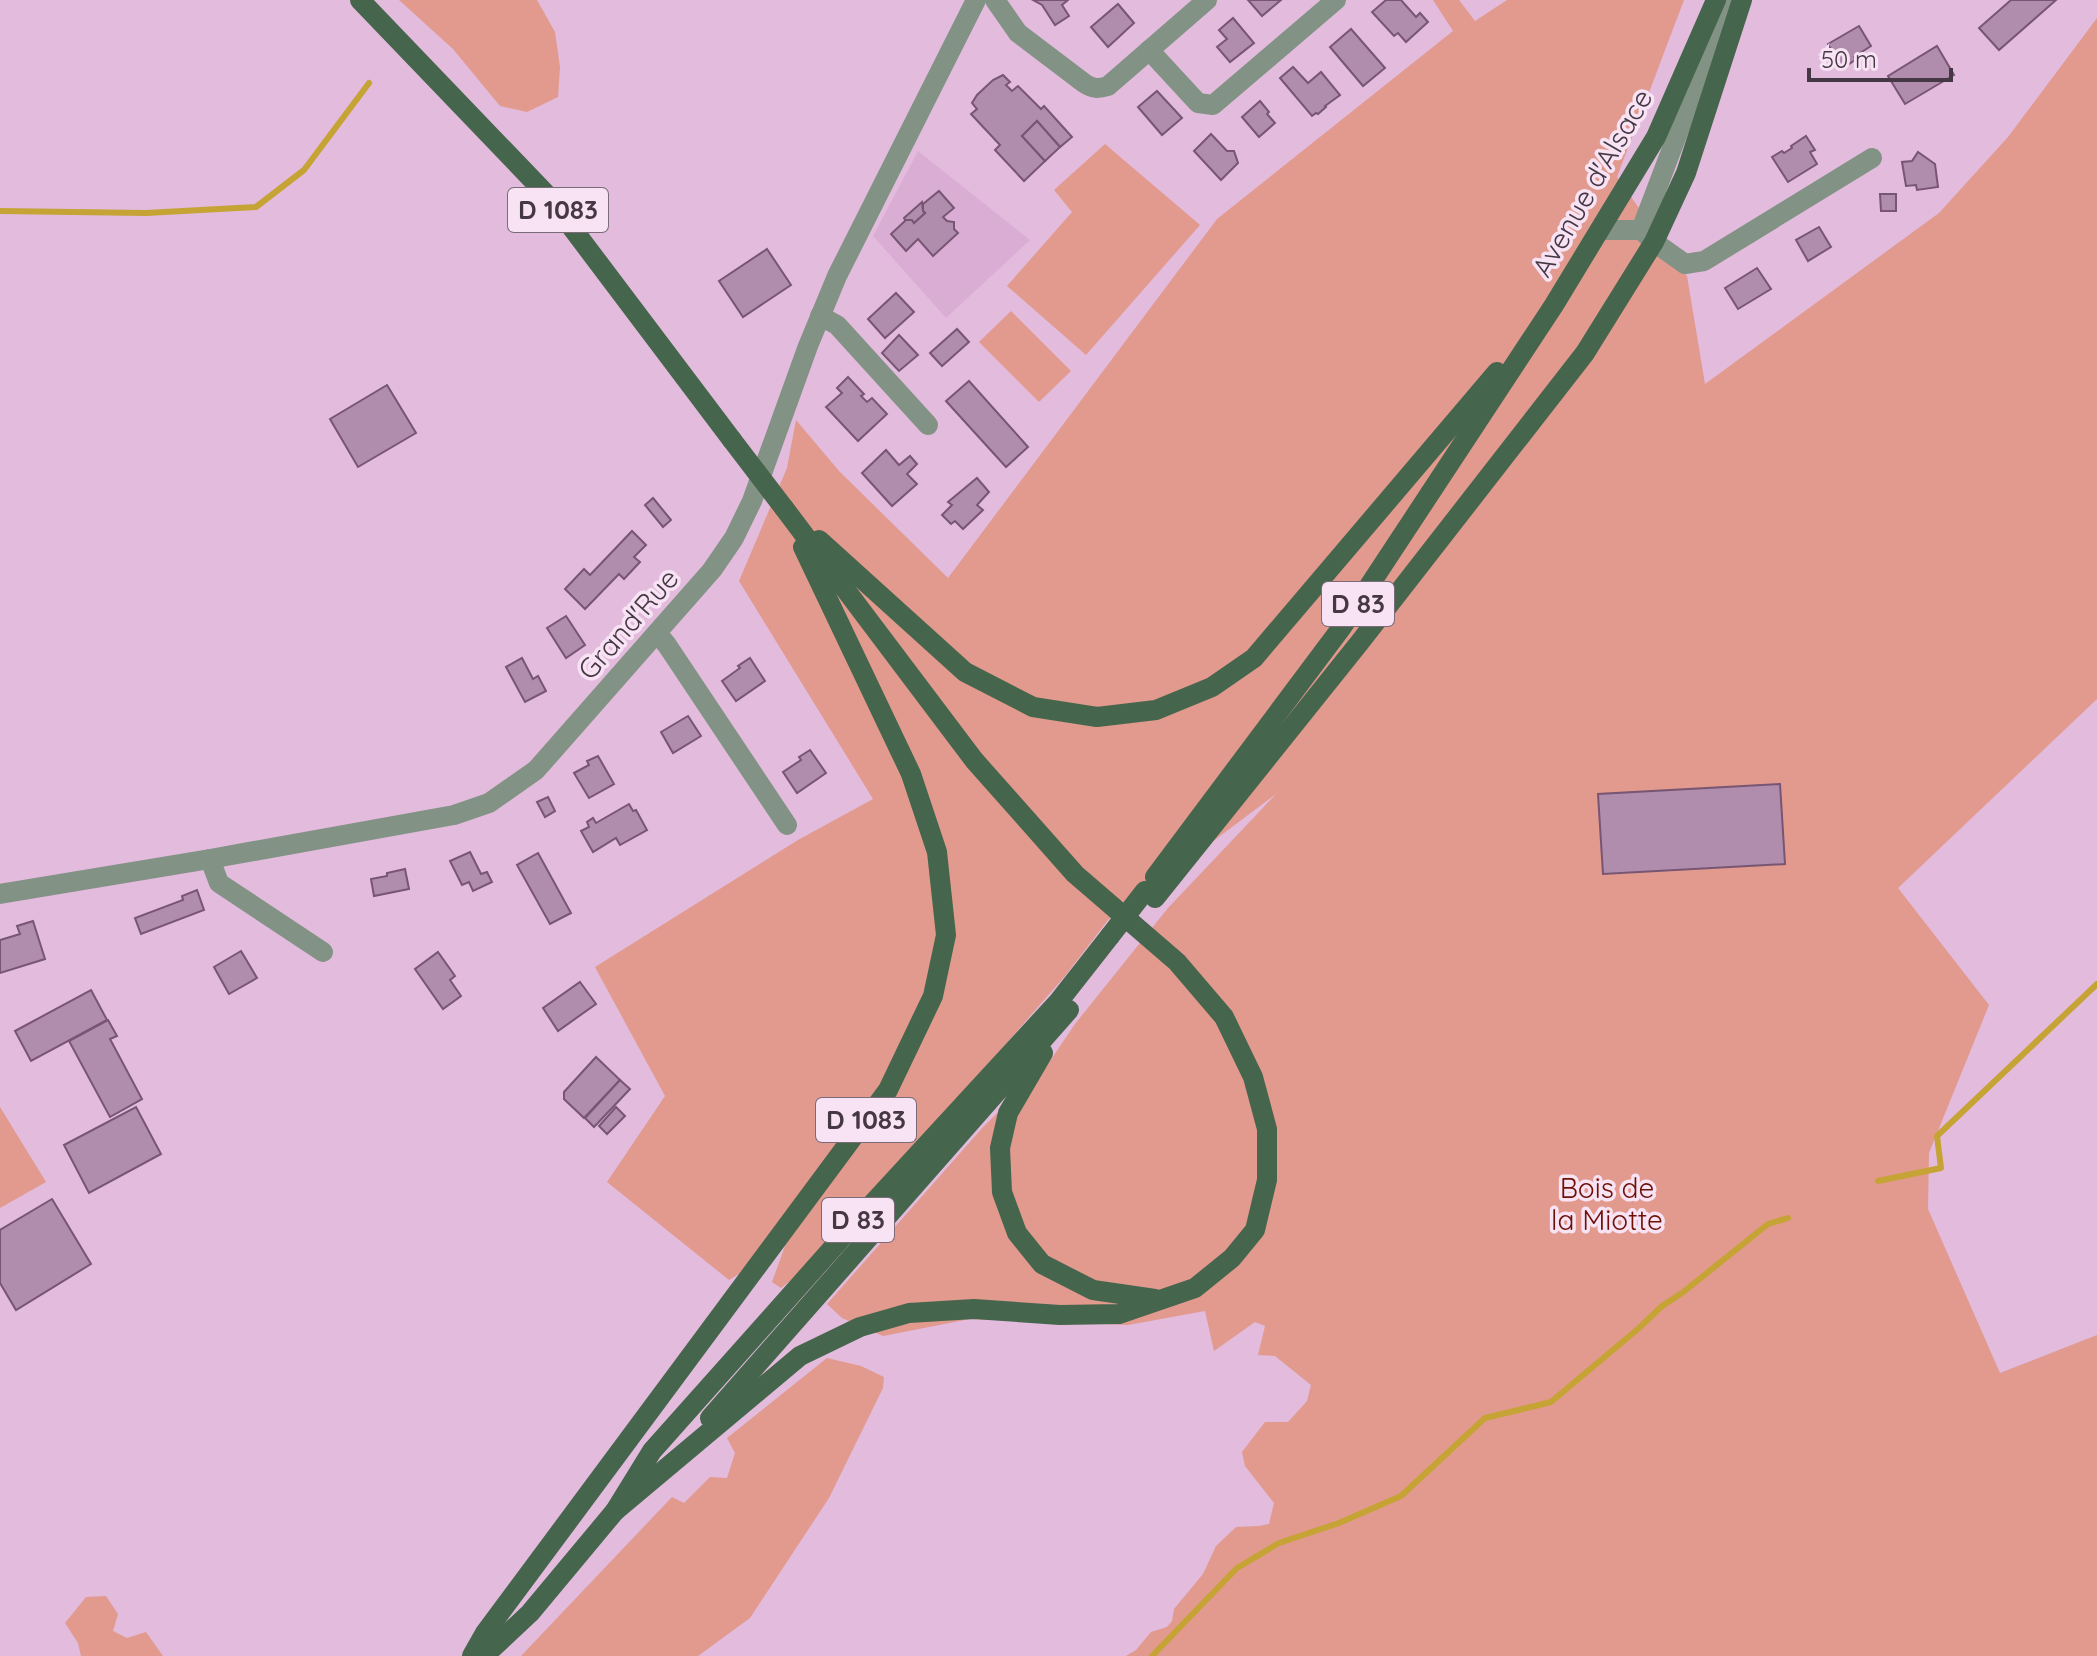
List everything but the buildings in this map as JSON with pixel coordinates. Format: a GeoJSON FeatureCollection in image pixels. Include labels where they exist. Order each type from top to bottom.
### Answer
{"type":"FeatureCollection","features":[{"type":"Feature","properties":{"kind":"main road","name":"D 1083"},"geometry":{"type":"LineString","coordinates":[[360,0],[548,196],[974,760],[1075,874],[1177,962],[1224,1017],[1253,1077],[1267,1129],[1267,1180],[1255,1230],[1232,1258],[1195,1288],[1119,1314],[1060,1315],[974,1309],[909,1313],[860,1327],[800,1356],[665,1469]]}},
{"type":"Feature","properties":{"kind":"main road","name":"Avenue d'Alsace"},"geometry":{"type":"LineString","coordinates":[[1554,305],[1656,137],[1716,0]]}},
{"type":"Feature","properties":{"kind":"main road","name":"D 83"},"geometry":{"type":"LineString","coordinates":[[1150,894],[1360,642],[1585,353],[1647,236],[1686,173],[1742,0]]}},
{"type":"Feature","properties":{"kind":"main road","name":"D 1083"},"geometry":{"type":"LineString","coordinates":[[784,508],[965,672],[1033,707],[1097,717],[1156,710],[1212,687],[1254,658],[1554,305]]}},
{"type":"Feature","properties":{"kind":"main road","name":"D 83"},"geometry":{"type":"LineString","coordinates":[[615,1511],[665,1469],[1067,1012],[1116,939],[1342,627],[1554,305]]}},
{"type":"Feature","properties":{"kind":"main road","name":"D 1083"},"geometry":{"type":"LineString","coordinates":[[472,1656],[494,1621],[888,1090],[933,996],[946,935],[937,852],[911,774],[784,508]]}},
{"type":"Feature","properties":{"kind":"main road","name":"D 83"},"geometry":{"type":"LineString","coordinates":[[484,1656],[530,1613],[615,1511],[652,1451],[863,1214],[1116,939]]}},
{"type":"Feature","properties":{"kind":"main road"},"geometry":{"type":"LineString","coordinates":[[1067,1012],[1008,1113],[1000,1148],[1002,1192],[1017,1233],[1042,1264],[1093,1290],[1164,1300]]}},
{"type":"Feature","properties":{"kind":"street","name":"Grand'Rue"},"geometry":{"type":"LineString","coordinates":[[0,894],[454,815],[489,803],[536,770],[712,570],[734,538],[752,501],[837,276],[976,0]]}},
{"type":"Feature","properties":{"kind":"street"},"geometry":{"type":"LineString","coordinates":[[995,0],[1018,33],[1090,88],[1098,89],[1108,86],[1207,0]]}},
{"type":"Feature","properties":{"kind":"street"},"geometry":{"type":"LineString","coordinates":[[1149,50],[1198,103],[1213,105],[1336,0]]}},
{"type":"Feature","properties":{"kind":"street"},"geometry":{"type":"LineString","coordinates":[[1647,236],[1725,0]]}},
{"type":"Feature","properties":{"kind":"street"},"geometry":{"type":"LineString","coordinates":[[1600,230],[1647,236],[1685,264],[1704,261],[1872,158]]}},
{"type":"Feature","properties":{"kind":"street"},"geometry":{"type":"LineString","coordinates":[[820,316],[837,325],[928,425]]}},
{"type":"Feature","properties":{"kind":"street"},"geometry":{"type":"LineString","coordinates":[[657,633],[787,825]]}},
{"type":"Feature","properties":{"kind":"street"},"geometry":{"type":"LineString","coordinates":[[210,859],[219,883],[323,952]]}},
{"type":"Feature","properties":{"kind":"shaded area"},"geometry":{"type":"Polygon","coordinates":[[[918,151],[1030,240],[946,318],[873,236],[918,151]]]}},
{"type":"Feature","properties":{"kind":"green space"},"geometry":{"type":"Polygon","coordinates":[[[399,0],[537,0],[555,32],[560,67],[558,97],[527,112],[500,106],[453,49],[399,0]]]}},
{"type":"Feature","properties":{"kind":"green space","name":"Bois de la Miotte"},"geometry":{"type":"Polygon","coordinates":[[[1433,0],[1459,0],[1475,21],[1507,0],[1684,0],[1617,177],[1687,276],[1705,384],[1939,213],[2008,137],[2097,18],[2097,699],[1898,888],[1989,1005],[1929,1153],[1928,1209],[2000,1373],[2097,1335],[2097,1656],[1126,1656],[1136,1650],[1151,1632],[1167,1627],[1172,1621],[1174,1609],[1203,1574],[1216,1546],[1236,1527],[1269,1524],[1274,1503],[1245,1466],[1242,1452],[1265,1422],[1288,1422],[1307,1401],[1311,1385],[1275,1356],[1258,1355],[1265,1326],[1255,1322],[1214,1351],[1205,1311],[1128,1325],[970,1319],[883,1336],[842,1318],[827,1304],[984,1126],[1048,1064],[1075,1024],[1168,908],[1276,794],[1108,920],[1065,976],[820,1257],[781,1288],[772,1282],[785,1246],[729,1280],[607,1182],[665,1096],[595,967],[798,840],[873,799],[739,581],[787,468],[796,420],[839,471],[948,578],[1217,219],[1453,31],[1433,0]]]}},
{"type":"Feature","properties":{"kind":"green space"},"geometry":{"type":"Polygon","coordinates":[[[1105,144],[1200,225],[1086,355],[1007,286],[1072,212],[1054,190],[1105,144]]]}},
{"type":"Feature","properties":{"kind":"green space"},"geometry":{"type":"Polygon","coordinates":[[[1011,311],[1071,371],[1039,402],[979,342],[1011,311]]]}},
{"type":"Feature","properties":{"kind":"green space"},"geometry":{"type":"Polygon","coordinates":[[[0,1107],[46,1182],[0,1208],[0,1107]]]}},
{"type":"Feature","properties":{"kind":"green space"},"geometry":{"type":"Polygon","coordinates":[[[827,1358],[861,1366],[884,1377],[883,1388],[829,1498],[750,1618],[698,1656],[521,1656],[672,1497],[684,1503],[710,1477],[727,1478],[735,1453],[727,1438],[827,1358]]]}},
{"type":"Feature","properties":{"kind":"green space"},"geometry":{"type":"Polygon","coordinates":[[[106,1596],[118,1614],[113,1631],[127,1638],[146,1632],[163,1656],[81,1656],[78,1643],[65,1623],[86,1597],[106,1596]]]}},
{"type":"Feature","properties":{"kind":"waterway"},"geometry":{"type":"LineString","coordinates":[[0,211],[146,213],[256,207],[304,170],[369,83]]}},
{"type":"Feature","properties":{"kind":"waterway"},"geometry":{"type":"LineString","coordinates":[[1878,1181],[1941,1168],[1937,1136],[2097,984]]}},
{"type":"Feature","properties":{"kind":"waterway"},"geometry":{"type":"LineString","coordinates":[[1152,1656],[1237,1568],[1279,1543],[1339,1523],[1401,1496],[1485,1418],[1551,1402],[1662,1306],[1768,1224],[1788,1218]]}}]}
